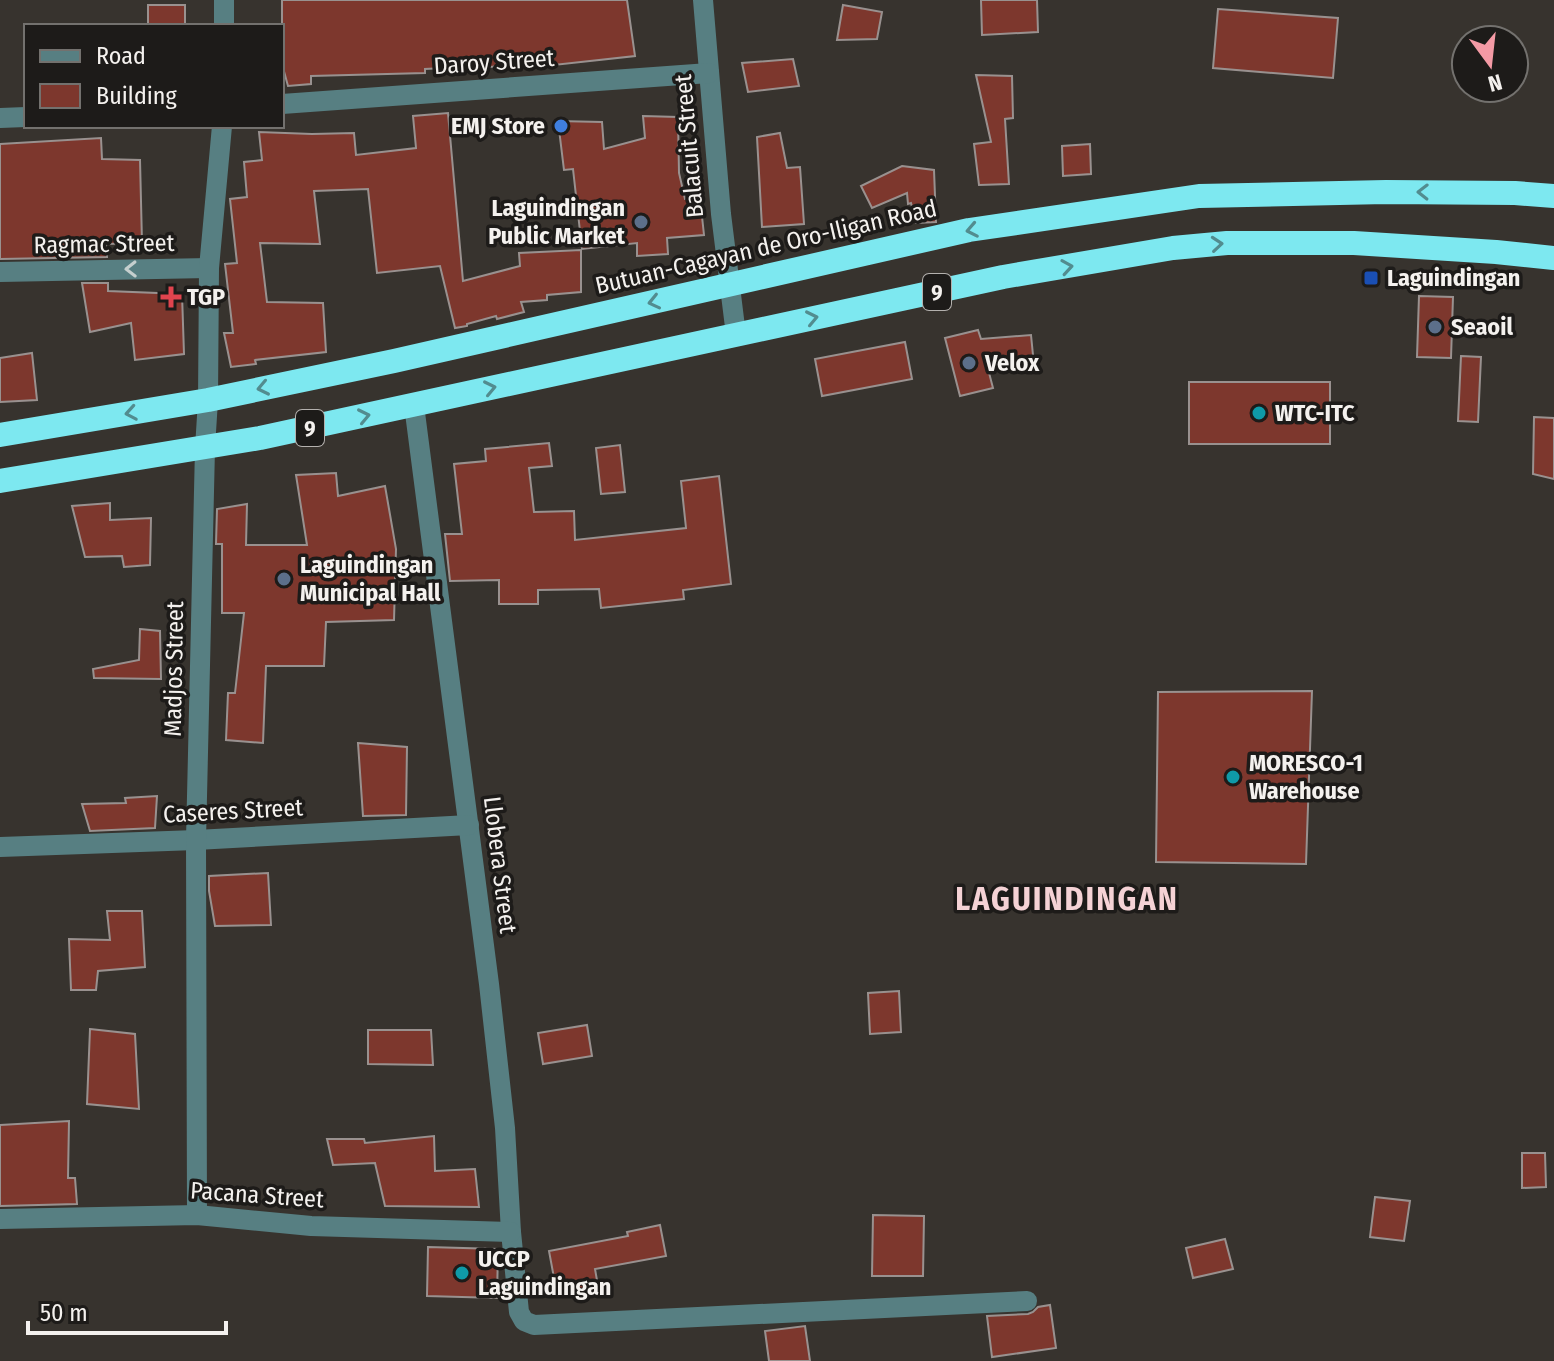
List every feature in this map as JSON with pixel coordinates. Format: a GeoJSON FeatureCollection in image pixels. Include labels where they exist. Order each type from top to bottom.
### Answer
{"type":"FeatureCollection","features":[{"type":"Feature","properties":{"kind":"highway","name":"Butuan-Cagayan de Oro-Iligan Road"},"geometry":{"type":"LineString","coordinates":[[0,435],[208,400],[394,361],[969,230],[1199,196],[1386,192],[1554,196]]}},
{"type":"Feature","properties":{"kind":"highway","name":"9"},"geometry":{"type":"LineString","coordinates":[[0,481],[260,438],[1003,277],[1173,248],[1227,243],[1354,243],[1554,258]]}},
{"type":"Feature","properties":{"kind":"street"},"geometry":{"type":"LineString","coordinates":[[224,0],[224,24]]}},
{"type":"Feature","properties":{"kind":"street","name":"Balacuit Street"},"geometry":{"type":"LineString","coordinates":[[703,0],[721,214],[736,335]]}},
{"type":"Feature","properties":{"kind":"street","name":"Daroy Street"},"geometry":{"type":"LineString","coordinates":[[284,104],[709,73]]}},
{"type":"Feature","properties":{"kind":"street"},"geometry":{"type":"LineString","coordinates":[[0,118],[24,117]]}},
{"type":"Feature","properties":{"kind":"street","name":"Madjos Street"},"geometry":{"type":"LineString","coordinates":[[197,1215],[196,840],[209,268],[222,128]]}},
{"type":"Feature","properties":{"kind":"street","name":"Ragmac Street"},"geometry":{"type":"LineString","coordinates":[[0,272],[209,268]]}},
{"type":"Feature","properties":{"kind":"street","name":"Llobera Street"},"geometry":{"type":"LineString","coordinates":[[414,405],[469,825],[505,1128],[519,1312],[524,1321],[534,1325],[1027,1301]]}},
{"type":"Feature","properties":{"kind":"street","name":"Caseres Street"},"geometry":{"type":"LineString","coordinates":[[0,847],[469,825]]}},
{"type":"Feature","properties":{"kind":"street","name":"Pacana Street"},"geometry":{"type":"LineString","coordinates":[[0,1219],[197,1215],[311,1226],[511,1232]]}},
{"type":"Feature","properties":{"kind":"building"},"geometry":{"type":"Polygon","coordinates":[[[282,0],[627,0],[635,56],[554,65],[553,60],[464,70],[464,67],[425,69],[425,73],[311,76],[311,84],[288,86],[284,71],[282,0]]]}},
{"type":"Feature","properties":{"kind":"building"},"geometry":{"type":"Polygon","coordinates":[[[981,0],[1037,0],[1038,32],[982,35],[981,0]]]}},
{"type":"Feature","properties":{"kind":"building"},"geometry":{"type":"Polygon","coordinates":[[[148,5],[185,5],[185,24],[148,24],[148,5]]]}},
{"type":"Feature","properties":{"kind":"building"},"geometry":{"type":"Polygon","coordinates":[[[843,5],[882,12],[877,39],[837,40],[843,5]]]}},
{"type":"Feature","properties":{"kind":"building"},"geometry":{"type":"Polygon","coordinates":[[[1218,9],[1338,18],[1333,78],[1213,68],[1218,9]]]}},
{"type":"Feature","properties":{"kind":"building"},"geometry":{"type":"Polygon","coordinates":[[[793,59],[799,86],[748,92],[742,63],[793,59]]]}},
{"type":"Feature","properties":{"kind":"building"},"geometry":{"type":"Polygon","coordinates":[[[976,75],[1012,76],[1013,118],[1005,119],[1009,184],[979,185],[974,144],[991,142],[976,75]]]}},
{"type":"Feature","properties":{"kind":"building"},"geometry":{"type":"Polygon","coordinates":[[[448,113],[463,281],[520,266],[519,253],[581,250],[581,292],[547,295],[547,300],[521,302],[524,312],[497,319],[496,316],[455,328],[440,266],[377,273],[368,189],[314,191],[320,244],[260,243],[267,302],[323,303],[326,352],[255,360],[256,364],[231,367],[224,333],[233,333],[225,264],[237,263],[230,199],[247,197],[244,162],[262,160],[259,132],[354,133],[356,155],[416,148],[413,116],[448,113]]]}},
{"type":"Feature","properties":{"kind":"building"},"geometry":{"type":"Polygon","coordinates":[[[643,116],[678,117],[679,173],[685,199],[700,198],[704,235],[667,238],[668,254],[637,256],[637,243],[582,249],[573,169],[564,170],[558,121],[602,122],[604,149],[645,138],[643,116]]]}},
{"type":"Feature","properties":{"kind":"building"},"geometry":{"type":"Polygon","coordinates":[[[780,133],[787,168],[800,167],[804,224],[762,227],[757,137],[780,133]]]}},
{"type":"Feature","properties":{"kind":"building"},"geometry":{"type":"Polygon","coordinates":[[[101,138],[102,159],[140,160],[142,243],[106,244],[107,257],[0,259],[0,144],[101,138]]]}},
{"type":"Feature","properties":{"kind":"building"},"geometry":{"type":"Polygon","coordinates":[[[1090,144],[1091,174],[1063,176],[1062,146],[1090,144]]]}},
{"type":"Feature","properties":{"kind":"building"},"geometry":{"type":"Polygon","coordinates":[[[902,166],[934,170],[936,222],[916,223],[907,193],[872,208],[861,186],[902,166]]]}},
{"type":"Feature","properties":{"kind":"building"},"geometry":{"type":"Polygon","coordinates":[[[82,283],[108,283],[108,291],[182,294],[184,354],[135,360],[131,323],[90,332],[82,283]]]}},
{"type":"Feature","properties":{"kind":"building","name":"Seaoil"},"geometry":{"type":"Polygon","coordinates":[[[1419,296],[1453,297],[1451,358],[1417,357],[1419,296]]]}},
{"type":"Feature","properties":{"kind":"building"},"geometry":{"type":"Polygon","coordinates":[[[978,330],[981,339],[1031,335],[1034,365],[988,369],[993,388],[960,396],[945,338],[978,330]]]}},
{"type":"Feature","properties":{"kind":"building"},"geometry":{"type":"Polygon","coordinates":[[[905,342],[912,379],[822,396],[815,359],[905,342]]]}},
{"type":"Feature","properties":{"kind":"building"},"geometry":{"type":"Polygon","coordinates":[[[32,353],[37,400],[0,402],[0,358],[32,353]]]}},
{"type":"Feature","properties":{"kind":"building"},"geometry":{"type":"Polygon","coordinates":[[[1461,356],[1481,357],[1478,422],[1458,421],[1461,356]]]}},
{"type":"Feature","properties":{"kind":"building","name":"WTC-ITC"},"geometry":{"type":"Polygon","coordinates":[[[1189,382],[1330,382],[1330,444],[1189,444],[1189,382]]]}},
{"type":"Feature","properties":{"kind":"building"},"geometry":{"type":"Polygon","coordinates":[[[1534,417],[1554,418],[1554,479],[1533,474],[1534,417]]]}},
{"type":"Feature","properties":{"kind":"building"},"geometry":{"type":"Polygon","coordinates":[[[549,443],[552,466],[529,468],[534,512],[574,511],[575,540],[686,528],[681,481],[719,476],[731,584],[683,590],[684,599],[601,608],[599,589],[538,590],[538,604],[499,604],[499,580],[450,581],[445,534],[462,534],[454,464],[486,461],[485,449],[549,443]]]}},
{"type":"Feature","properties":{"kind":"building"},"geometry":{"type":"Polygon","coordinates":[[[620,445],[625,492],[601,494],[596,448],[620,445]]]}},
{"type":"Feature","properties":{"kind":"building"},"geometry":{"type":"Polygon","coordinates":[[[336,473],[338,496],[385,486],[396,549],[394,620],[326,622],[324,666],[266,666],[263,743],[226,740],[228,693],[235,693],[244,613],[222,613],[222,544],[216,544],[217,509],[247,504],[246,545],[307,545],[296,475],[336,473]]]}},
{"type":"Feature","properties":{"kind":"building"},"geometry":{"type":"Polygon","coordinates":[[[110,503],[110,520],[151,518],[150,565],[124,567],[122,556],[85,557],[72,506],[110,503]]]}},
{"type":"Feature","properties":{"kind":"building"},"geometry":{"type":"Polygon","coordinates":[[[140,629],[160,631],[161,679],[94,678],[93,669],[139,660],[140,629]]]}},
{"type":"Feature","properties":{"kind":"building","name":"MORESCO-1 Warehouse"},"geometry":{"type":"Polygon","coordinates":[[[1312,691],[1306,864],[1156,862],[1158,692],[1312,691]]]}},
{"type":"Feature","properties":{"kind":"building"},"geometry":{"type":"Polygon","coordinates":[[[358,743],[407,747],[406,815],[363,816],[358,743]]]}},
{"type":"Feature","properties":{"kind":"building"},"geometry":{"type":"Polygon","coordinates":[[[157,796],[155,828],[90,831],[82,804],[126,803],[125,798],[157,796]]]}},
{"type":"Feature","properties":{"kind":"building"},"geometry":{"type":"Polygon","coordinates":[[[268,873],[271,925],[215,926],[209,876],[268,873]]]}},
{"type":"Feature","properties":{"kind":"building"},"geometry":{"type":"Polygon","coordinates":[[[107,911],[142,911],[145,967],[98,971],[96,990],[71,990],[69,939],[110,940],[107,911]]]}},
{"type":"Feature","properties":{"kind":"building"},"geometry":{"type":"Polygon","coordinates":[[[899,991],[901,1032],[870,1034],[868,993],[899,991]]]}},
{"type":"Feature","properties":{"kind":"building"},"geometry":{"type":"Polygon","coordinates":[[[587,1025],[592,1056],[543,1064],[538,1033],[587,1025]]]}},
{"type":"Feature","properties":{"kind":"building"},"geometry":{"type":"Polygon","coordinates":[[[90,1029],[135,1034],[139,1109],[87,1104],[90,1029]]]}},
{"type":"Feature","properties":{"kind":"building"},"geometry":{"type":"Polygon","coordinates":[[[368,1030],[431,1030],[433,1065],[368,1064],[368,1030]]]}},
{"type":"Feature","properties":{"kind":"building"},"geometry":{"type":"Polygon","coordinates":[[[69,1121],[68,1178],[75,1178],[77,1204],[0,1206],[0,1125],[69,1121]]]}},
{"type":"Feature","properties":{"kind":"building"},"geometry":{"type":"Polygon","coordinates":[[[434,1136],[435,1171],[475,1169],[479,1207],[385,1206],[375,1163],[333,1165],[327,1139],[364,1139],[365,1143],[434,1136]]]}},
{"type":"Feature","properties":{"kind":"building"},"geometry":{"type":"Polygon","coordinates":[[[1522,1153],[1545,1153],[1546,1187],[1522,1188],[1522,1153]]]}},
{"type":"Feature","properties":{"kind":"building"},"geometry":{"type":"Polygon","coordinates":[[[1375,1197],[1410,1201],[1404,1241],[1370,1237],[1375,1197]]]}},
{"type":"Feature","properties":{"kind":"building"},"geometry":{"type":"Polygon","coordinates":[[[873,1215],[924,1216],[923,1276],[872,1276],[873,1215]]]}},
{"type":"Feature","properties":{"kind":"building"},"geometry":{"type":"Polygon","coordinates":[[[660,1225],[666,1256],[595,1269],[598,1286],[557,1294],[549,1251],[628,1236],[627,1232],[660,1225]]]}},
{"type":"Feature","properties":{"kind":"building"},"geometry":{"type":"Polygon","coordinates":[[[1225,1239],[1233,1269],[1193,1278],[1186,1248],[1225,1239]]]}},
{"type":"Feature","properties":{"kind":"building","name":"UCCP Laguindingan"},"geometry":{"type":"Polygon","coordinates":[[[428,1247],[498,1249],[497,1298],[427,1296],[428,1247]]]}},
{"type":"Feature","properties":{"kind":"building"},"geometry":{"type":"Polygon","coordinates":[[[1050,1305],[1056,1348],[992,1357],[987,1316],[1028,1314],[1038,1307],[1050,1305]]]}},
{"type":"Feature","properties":{"kind":"building"},"geometry":{"type":"Polygon","coordinates":[[[805,1326],[810,1361],[769,1361],[765,1331],[805,1326]]]}},
{"type":"Feature","properties":{"kind":"place","name":"EMJ Store"},"geometry":{"type":"Point","coordinates":[561,126]}},
{"type":"Feature","properties":{"kind":"place","name":"Laguindingan Public Market"},"geometry":{"type":"Point","coordinates":[641,222]}},
{"type":"Feature","properties":{"kind":"place","name":"Laguindingan"},"geometry":{"type":"Point","coordinates":[1371,278]}},
{"type":"Feature","properties":{"kind":"place","name":"TGP"},"geometry":{"type":"Point","coordinates":[171,297]}},
{"type":"Feature","properties":{"kind":"place","name":"Seaoil"},"geometry":{"type":"Point","coordinates":[1435,327]}},
{"type":"Feature","properties":{"kind":"place","name":"Velox"},"geometry":{"type":"Point","coordinates":[969,363]}},
{"type":"Feature","properties":{"kind":"place","name":"WTC-ITC"},"geometry":{"type":"Point","coordinates":[1259,413]}},
{"type":"Feature","properties":{"kind":"place","name":"Laguindingan Municipal Hall"},"geometry":{"type":"Point","coordinates":[284,579]}},
{"type":"Feature","properties":{"kind":"place","name":"MORESCO-1 Warehouse"},"geometry":{"type":"Point","coordinates":[1233,777]}},
{"type":"Feature","properties":{"kind":"place","name":"UCCP Laguindingan"},"geometry":{"type":"Point","coordinates":[462,1273]}},
{"type":"Feature","properties":{"kind":"district","name":"LAGUINDINGAN"},"geometry":{"type":"Point","coordinates":[1067,899]}}]}
